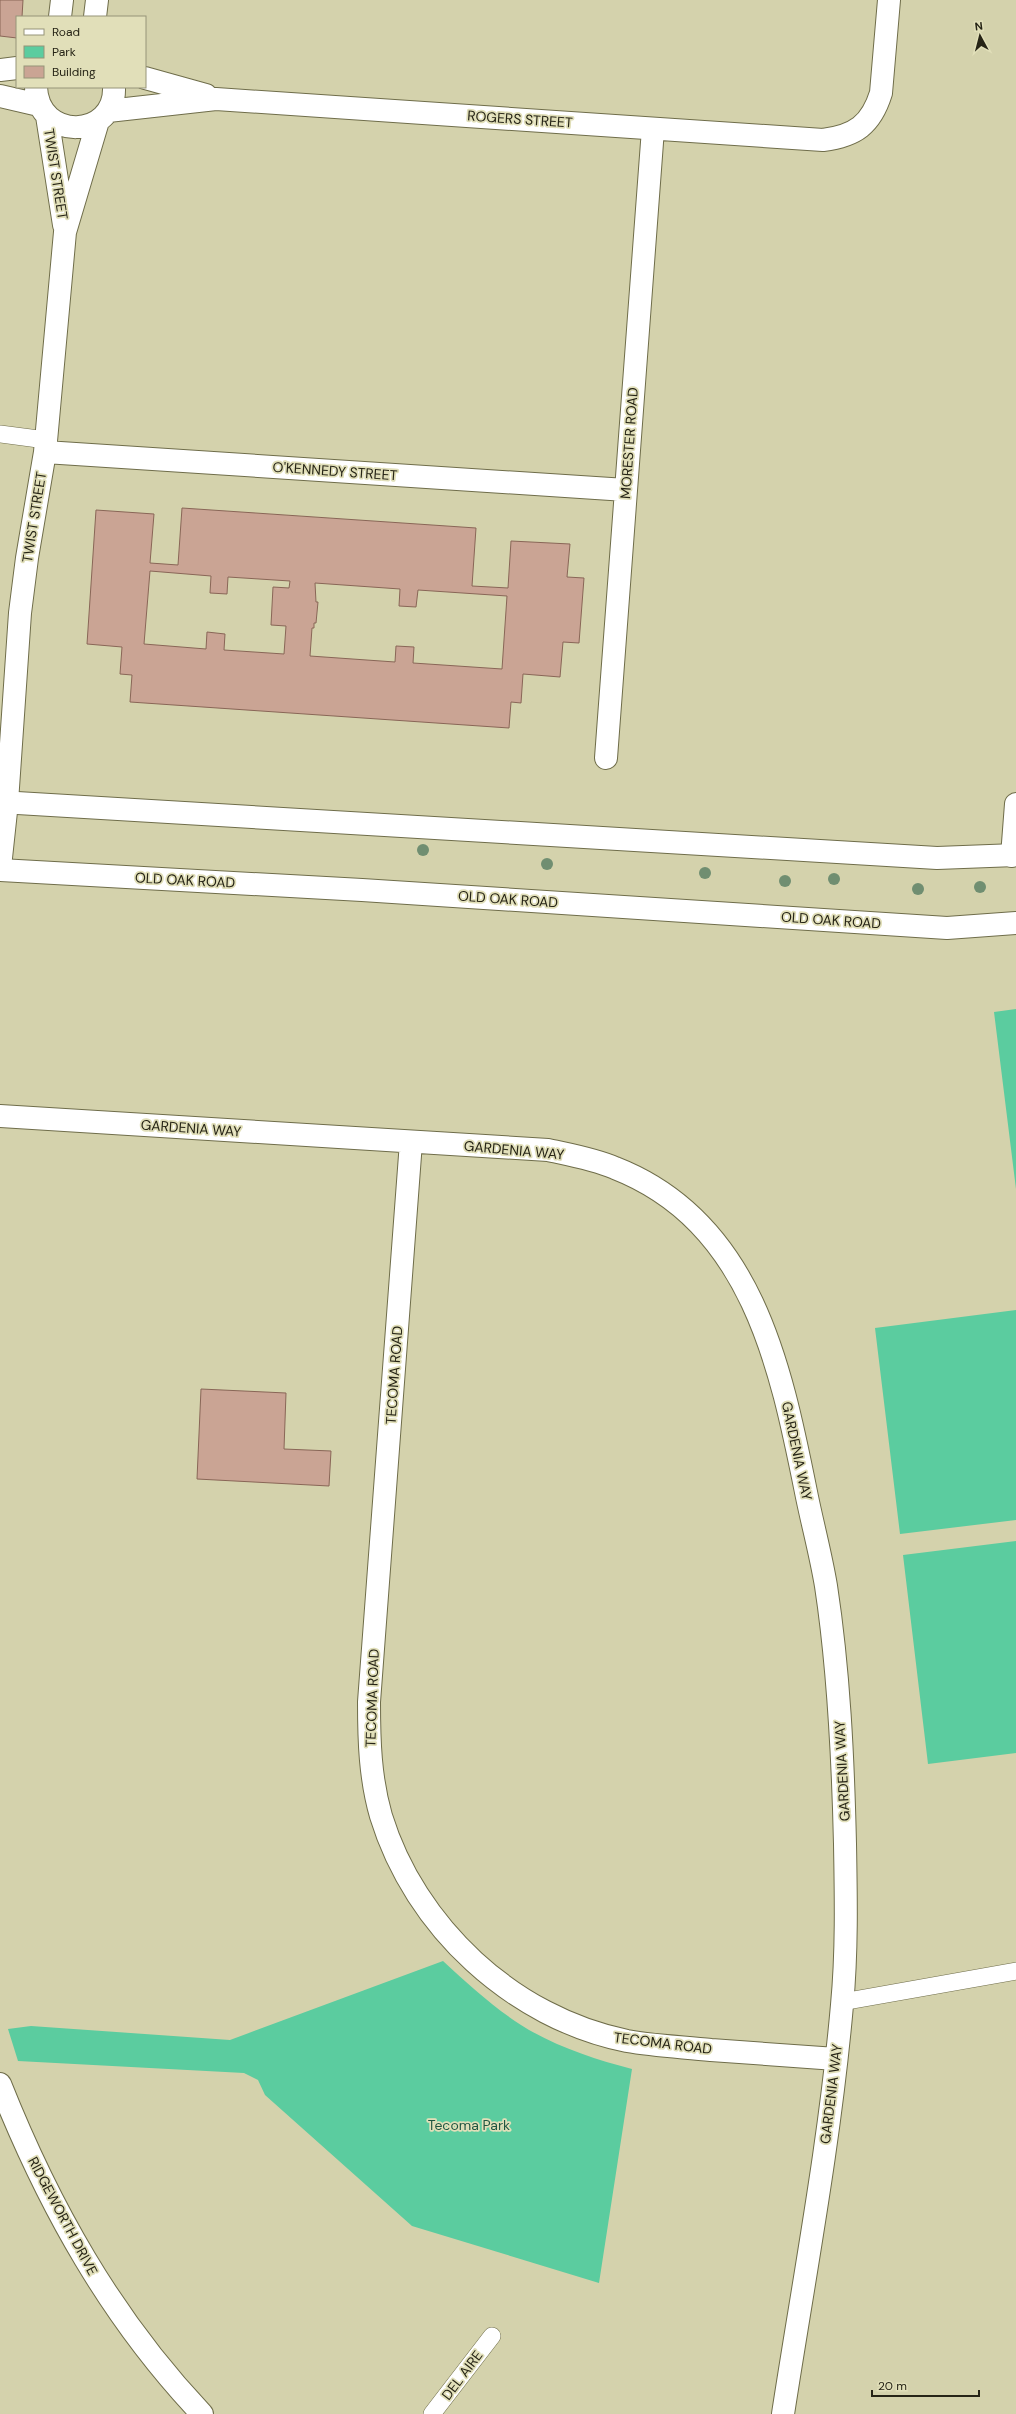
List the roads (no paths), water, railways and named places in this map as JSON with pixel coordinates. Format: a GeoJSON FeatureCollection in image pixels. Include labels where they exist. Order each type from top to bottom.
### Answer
{"type":"FeatureCollection","features":[{"type":"Feature","properties":{"kind":"street"},"geometry":{"type":"LineString","coordinates":[[60,16],[62,0]]}},
{"type":"Feature","properties":{"kind":"street"},"geometry":{"type":"LineString","coordinates":[[95,16],[97,0]]}},
{"type":"Feature","properties":{"kind":"street","name":"ROGERS STREET"},"geometry":{"type":"LineString","coordinates":[[146,78],[216,98],[823,140],[840,138],[855,132],[867,121],[876,108],[881,93],[889,0]]}},
{"type":"Feature","properties":{"kind":"street"},"geometry":{"type":"LineString","coordinates":[[0,70],[16,68]]}},
{"type":"Feature","properties":{"kind":"street","name":"TWIST STREET"},"geometry":{"type":"LineString","coordinates":[[0,869],[3,802],[20,613],[27,558],[45,446],[65,232],[103,116],[112,100],[114,88]]}},
{"type":"Feature","properties":{"kind":"street"},"geometry":{"type":"LineString","coordinates":[[0,96],[41,103]]}},
{"type":"Feature","properties":{"kind":"street","name":"ROGERS STREET"},"geometry":{"type":"LineString","coordinates":[[41,103],[61,125],[78,128],[103,116],[216,98]]}},
{"type":"Feature","properties":{"kind":"street","name":"TWIST STREET"},"geometry":{"type":"LineString","coordinates":[[41,103],[65,232]]}},
{"type":"Feature","properties":{"kind":"street","name":"MORESTER ROAD"},"geometry":{"type":"LineString","coordinates":[[606,758],[653,128]]}},
{"type":"Feature","properties":{"kind":"street","name":"O'KENNEDY STREET"},"geometry":{"type":"LineString","coordinates":[[45,446],[626,490]]}},
{"type":"Feature","properties":{"kind":"street"},"geometry":{"type":"LineString","coordinates":[[3,802],[929,857],[1014,855],[1016,804]]}},
{"type":"Feature","properties":{"kind":"street","name":"OLD OAK ROAD"},"geometry":{"type":"LineString","coordinates":[[0,869],[947,928],[1016,923]]}},
{"type":"Feature","properties":{"kind":"street","name":"GARDENIA WAY"},"geometry":{"type":"LineString","coordinates":[[0,1116],[548,1150],[583,1157],[617,1169],[650,1186],[680,1206],[703,1228],[724,1252],[742,1279],[756,1308],[786,1400],[825,1584],[835,1662],[843,1784],[846,1915],[842,2002],[830,2119],[783,2414]]}},
{"type":"Feature","properties":{"kind":"street","name":"TECOMA ROAD"},"geometry":{"type":"LineString","coordinates":[[411,1142],[369,1709],[369,1740],[373,1778],[381,1815],[395,1851],[412,1886],[434,1918],[459,1947],[488,1974],[519,1997],[553,2016],[589,2030],[627,2041],[666,2046],[836,2059]]}},
{"type":"Feature","properties":{"kind":"street","name":"RIDGEWORTH DRIVE"},"geometry":{"type":"LineString","coordinates":[[0,2084],[49,2194],[79,2251],[109,2299],[142,2345],[202,2414]]}},
{"type":"Feature","properties":{"kind":"lane"},"geometry":{"type":"LineString","coordinates":[[0,434],[45,446]]}},
{"type":"Feature","properties":{"kind":"lane"},"geometry":{"type":"LineString","coordinates":[[842,2002],[1016,1972]]}},
{"type":"Feature","properties":{"kind":"lane","name":"DEL AIRE"},"geometry":{"type":"LineString","coordinates":[[432,2414],[492,2336]]}},
{"type":"Feature","properties":{"kind":"park label","name":"Tecoma Park"},"geometry":{"type":"Point","coordinates":[469,2125]}}]}
